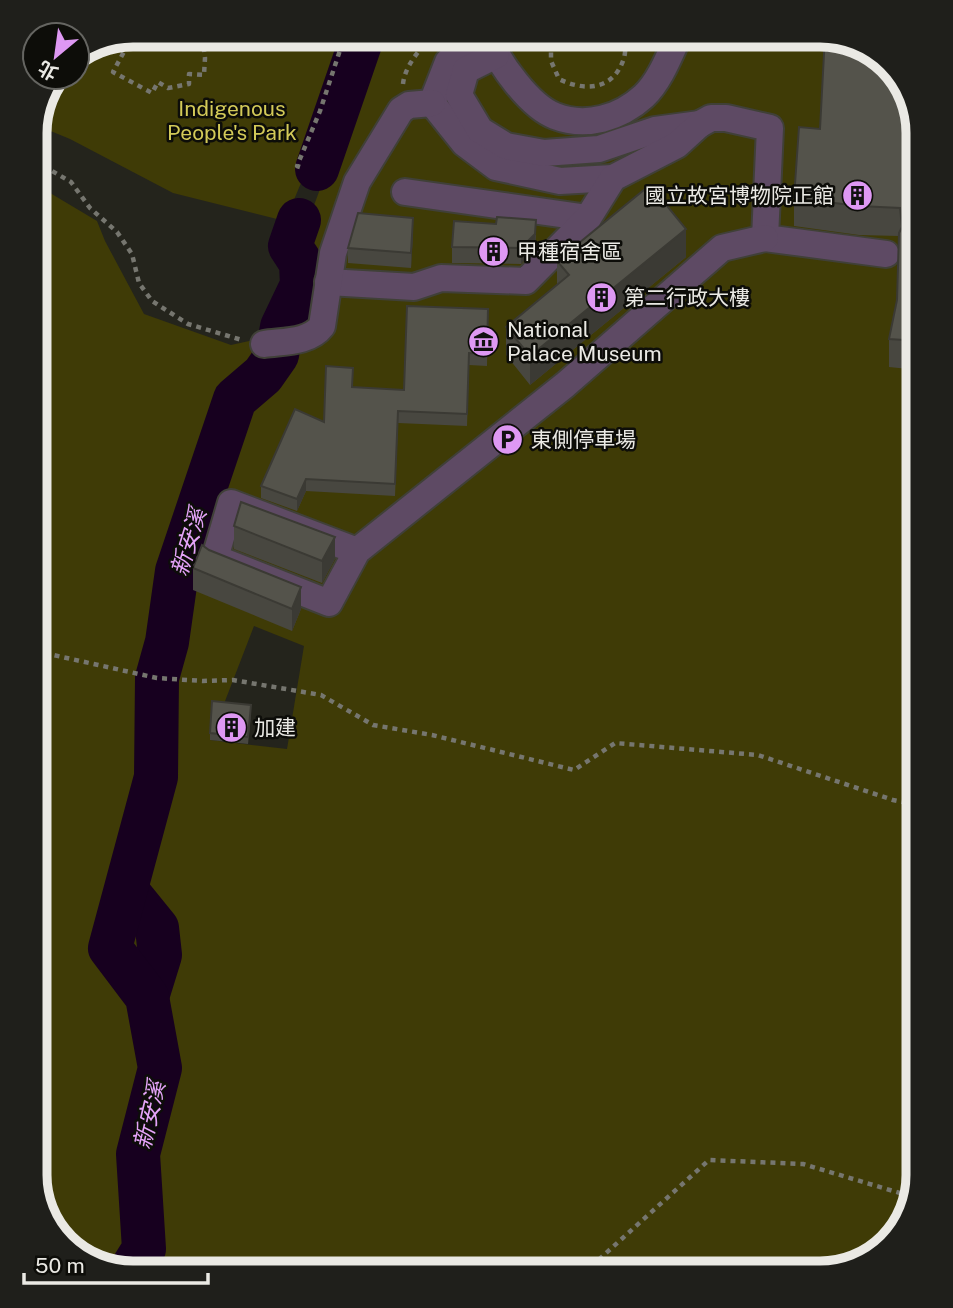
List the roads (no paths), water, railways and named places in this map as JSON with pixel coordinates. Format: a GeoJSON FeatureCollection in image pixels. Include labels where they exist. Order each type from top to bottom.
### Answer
{"type":"FeatureCollection","features":[{"type":"Feature","properties":{"kind":"lane"},"geometry":{"type":"LineString","coordinates":[[276,342],[310,336],[322,326],[333,253],[357,182],[401,110],[421,104],[448,62],[463,47]]}},
{"type":"Feature","properties":{"kind":"lane"},"geometry":{"type":"LineString","coordinates":[[489,47],[466,70],[459,95],[480,130],[506,146],[544,153],[599,149],[655,130],[700,124]]}},
{"type":"Feature","properties":{"kind":"lane"},"geometry":{"type":"LineString","coordinates":[[492,47],[528,97],[554,116],[592,122],[621,113],[646,94],[673,47]]}},
{"type":"Feature","properties":{"kind":"lane"},"geometry":{"type":"LineString","coordinates":[[421,104],[464,143],[496,167],[561,181],[613,178],[677,145],[700,124],[711,118],[726,118],[770,128],[765,238]]}},
{"type":"Feature","properties":{"kind":"lane"},"geometry":{"type":"LineString","coordinates":[[328,282],[414,287],[440,278],[526,281],[588,218],[613,178]]}},
{"type":"Feature","properties":{"kind":"lane"},"geometry":{"type":"LineString","coordinates":[[405,192],[588,218]]}},
{"type":"Feature","properties":{"kind":"lane"},"geometry":{"type":"LineString","coordinates":[[357,551],[231,503],[215,558],[329,603],[357,551],[565,385],[722,248],[765,238],[886,254]]}},
{"type":"Feature","properties":{"kind":"waterway","name":"新安溪"},"geometry":{"type":"LineString","coordinates":[[317,169],[359,47]]}},
{"type":"Feature","properties":{"kind":"waterway","name":"新安溪"},"geometry":{"type":"LineString","coordinates":[[136,1261],[144,1249],[138,1154],[160,1068],[147,997],[110,948],[156,777],[157,678],[167,642],[177,571],[235,399],[263,375],[277,355],[282,327],[302,285],[301,263],[290,246],[299,220]]}},
{"type":"Feature","properties":{"kind":"waterway","name":"新安溪"},"geometry":{"type":"LineString","coordinates":[[127,891],[157,928],[160,955],[147,997]]}},
{"type":"Feature","properties":{"kind":"place","name":"國立故宮博物院正館"},"geometry":{"type":"Point","coordinates":[857,195]}},
{"type":"Feature","properties":{"kind":"place","name":"甲種宿舍區"},"geometry":{"type":"Point","coordinates":[494,251]}},
{"type":"Feature","properties":{"kind":"place","name":"第二行政大樓"},"geometry":{"type":"Point","coordinates":[601,297]}},
{"type":"Feature","properties":{"kind":"place","name":"National Palace Museum"},"geometry":{"type":"Point","coordinates":[484,341]}},
{"type":"Feature","properties":{"kind":"place","name":"東側停車場"},"geometry":{"type":"Point","coordinates":[508,439]}},
{"type":"Feature","properties":{"kind":"place","name":"加建"},"geometry":{"type":"Point","coordinates":[231,727]}},
{"type":"Feature","properties":{"kind":"park label","name":"Indigenous People's Park"},"geometry":{"type":"Point","coordinates":[232,120]}}]}
